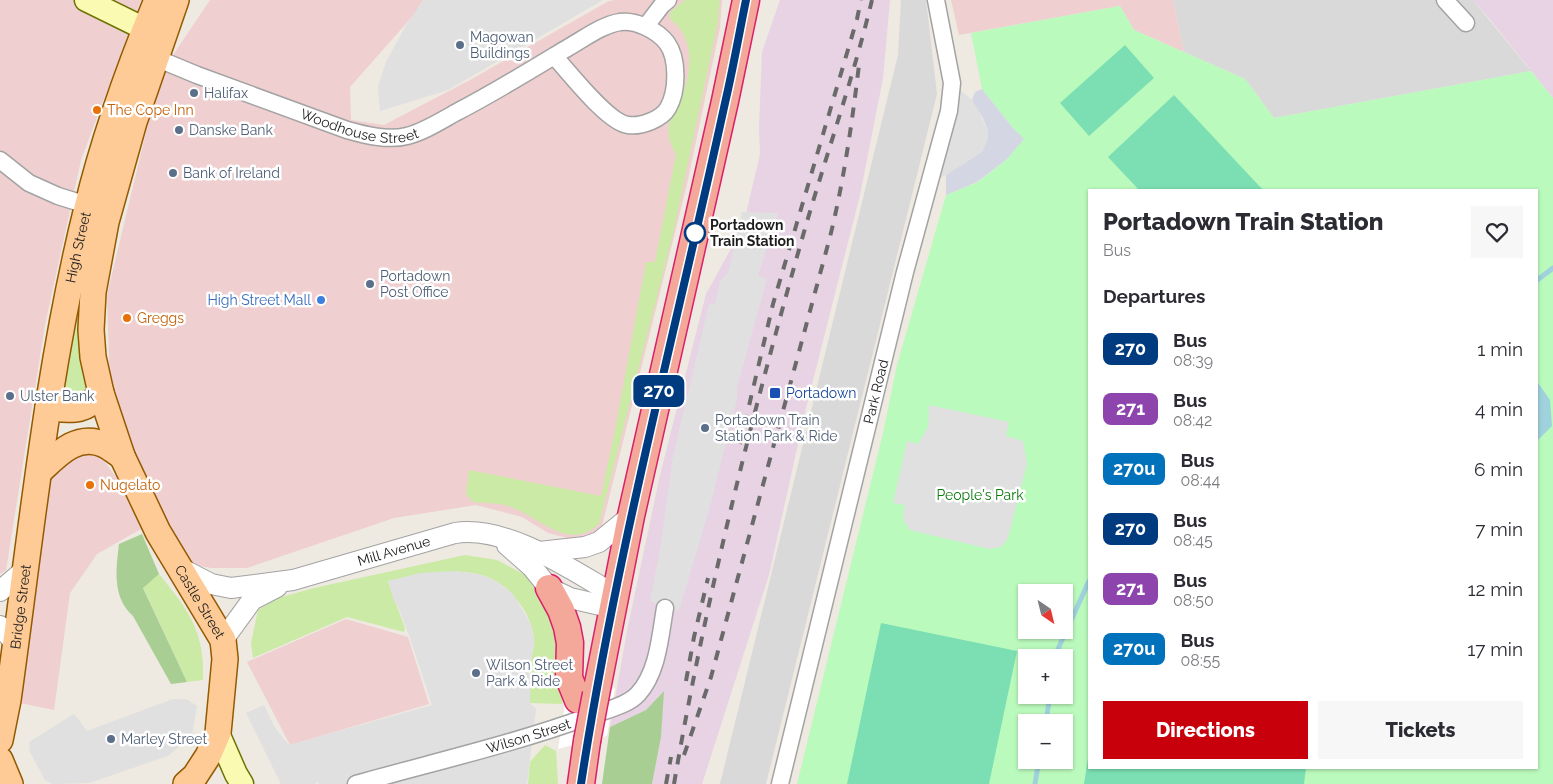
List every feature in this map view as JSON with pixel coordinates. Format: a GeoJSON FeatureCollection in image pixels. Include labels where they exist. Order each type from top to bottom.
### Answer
{"type":"FeatureCollection","features":[{"type":"Feature","properties":{"kind":"highway"},"geometry":{"type":"LineString","coordinates":[[581,784],[589,734],[587,697],[614,602],[726,101],[744,7]]}},
{"type":"Feature","properties":{"kind":"highway"},"geometry":{"type":"LineString","coordinates":[[549,588],[562,610],[567,627],[570,643],[569,678],[587,697]]}},
{"type":"Feature","properties":{"kind":"main road"},"geometry":{"type":"LineString","coordinates":[[86,0],[145,29]]}},
{"type":"Feature","properties":{"kind":"main road","name":"High Street"},"geometry":{"type":"LineString","coordinates":[[39,472],[69,287],[87,205],[121,94],[157,0]]}},
{"type":"Feature","properties":{"kind":"main road","name":"High Street"},"geometry":{"type":"LineString","coordinates":[[122,456],[101,393],[92,348],[90,330],[93,292],[106,222],[134,122],[176,0]]}},
{"type":"Feature","properties":{"kind":"main road"},"geometry":{"type":"LineString","coordinates":[[48,408],[81,409],[94,402],[101,393]]}},
{"type":"Feature","properties":{"kind":"main road"},"geometry":{"type":"LineString","coordinates":[[39,472],[60,452],[81,442],[91,441],[105,445],[122,456]]}},
{"type":"Feature","properties":{"kind":"main road","name":"Castle Street"},"geometry":{"type":"LineString","coordinates":[[122,456],[158,532],[223,640],[225,659],[218,734],[242,784]]}},
{"type":"Feature","properties":{"kind":"main road","name":"Bridge Street"},"geometry":{"type":"LineString","coordinates":[[0,740],[8,700],[8,635],[26,569],[39,472]]}},
{"type":"Feature","properties":{"kind":"main road"},"geometry":{"type":"LineString","coordinates":[[186,784],[195,776],[208,756],[218,734]]}},
{"type":"Feature","properties":{"kind":"main road"},"geometry":{"type":"LineString","coordinates":[[0,760],[10,784]]}},
{"type":"Feature","properties":{"kind":"street"},"geometry":{"type":"LineString","coordinates":[[646,26],[668,0]]}},
{"type":"Feature","properties":{"kind":"street","name":"Park Road"},"geometry":{"type":"LineString","coordinates":[[780,784],[905,272],[949,110],[952,83],[936,0]]}},
{"type":"Feature","properties":{"kind":"street"},"geometry":{"type":"LineString","coordinates":[[1445,0],[1466,24]]}},
{"type":"Feature","properties":{"kind":"street","name":"Woodhouse Street"},"geometry":{"type":"LineString","coordinates":[[156,58],[197,76],[347,130],[363,135],[394,138],[407,136],[427,128],[490,95],[554,56],[606,26],[622,22],[646,26],[657,32],[667,43],[674,59],[676,82],[668,108],[656,119],[643,124],[627,125],[608,115],[554,56]]}},
{"type":"Feature","properties":{"kind":"street"},"geometry":{"type":"LineString","coordinates":[[0,160],[30,183],[58,196],[87,205]]}},
{"type":"Feature","properties":{"kind":"street"},"geometry":{"type":"LineString","coordinates":[[539,552],[585,547],[599,542],[632,516]]}},
{"type":"Feature","properties":{"kind":"street","name":"Mill Avenue"},"geometry":{"type":"LineString","coordinates":[[178,567],[211,584],[231,588],[293,580],[455,533],[475,532],[513,541],[539,552],[614,602]]}},
{"type":"Feature","properties":{"kind":"street","name":"Mill Avenue"},"geometry":{"type":"LineString","coordinates":[[496,537],[521,556],[549,588],[570,598],[614,602]]}},
{"type":"Feature","properties":{"kind":"street"},"geometry":{"type":"LineString","coordinates":[[0,591],[26,569]]}},
{"type":"Feature","properties":{"kind":"street","name":"Mill Avenue"},"geometry":{"type":"LineString","coordinates":[[223,640],[252,600],[293,580]]}},
{"type":"Feature","properties":{"kind":"street","name":"Wilson Street"},"geometry":{"type":"LineString","coordinates":[[356,784],[548,731],[622,704],[637,696],[650,679],[665,608]]}},
{"type":"Feature","properties":{"kind":"shaded area"},"geometry":{"type":"Polygon","coordinates":[[[0,0],[141,0],[81,160],[45,325],[6,570],[0,574],[0,0]]]}},
{"type":"Feature","properties":{"kind":"shaded area"},"geometry":{"type":"Polygon","coordinates":[[[210,0],[427,0],[350,87],[351,120],[384,125],[470,80],[607,2],[614,0],[722,0],[720,28],[687,184],[602,526],[588,537],[572,539],[548,533],[522,517],[476,505],[394,518],[247,568],[211,568],[194,565],[176,545],[142,470],[110,392],[107,295],[161,77],[175,52],[210,0]]]}},
{"type":"Feature","properties":{"kind":"shaded area","name":"Magowan Buildings"},"geometry":{"type":"Polygon","coordinates":[[[423,0],[603,0],[448,90],[380,111],[378,87],[386,62],[405,27],[423,0]]]}},
{"type":"Feature","properties":{"kind":"shaded area"},"geometry":{"type":"Polygon","coordinates":[[[780,0],[890,0],[883,78],[860,195],[806,408],[769,575],[702,784],[652,784],[661,737],[663,692],[646,710],[610,727],[627,631],[660,475],[706,294],[743,227],[760,154],[759,128],[762,52],[780,0]]]}},
{"type":"Feature","properties":{"kind":"shaded area"},"geometry":{"type":"Polygon","coordinates":[[[901,0],[926,0],[937,94],[766,784],[720,784],[898,55],[901,0]]]}},
{"type":"Feature","properties":{"kind":"shaded area"},"geometry":{"type":"Polygon","coordinates":[[[951,0],[1173,0],[1184,52],[1134,30],[1120,6],[959,35],[951,0]]]}},
{"type":"Feature","properties":{"kind":"shaded area"},"geometry":{"type":"Polygon","coordinates":[[[1173,0],[1473,0],[1531,71],[1274,118],[1245,79],[1184,52],[1173,0]]]}},
{"type":"Feature","properties":{"kind":"shaded area"},"geometry":{"type":"Polygon","coordinates":[[[1473,0],[1553,0],[1553,98],[1488,17],[1473,0]]]}},
{"type":"Feature","properties":{"kind":"shaded area"},"geometry":{"type":"Polygon","coordinates":[[[952,83],[972,100],[977,107],[988,132],[988,139],[982,152],[946,175],[929,183],[952,83]]]}},
{"type":"Feature","properties":{"kind":"shaded area"},"geometry":{"type":"Polygon","coordinates":[[[982,89],[1024,139],[1007,159],[977,182],[946,195],[946,175],[982,152],[988,139],[988,131],[983,118],[972,100],[975,92],[982,89]]]}},
{"type":"Feature","properties":{"kind":"shaded area","name":"Portadown Train Station Park & Ride"},"geometry":{"type":"Polygon","coordinates":[[[742,212],[778,213],[758,276],[767,279],[737,387],[737,399],[709,510],[679,611],[665,608],[650,601],[661,543],[673,456],[709,304],[715,304],[720,281],[728,273],[742,212]]]}},
{"type":"Feature","properties":{"kind":"shaded area"},"geometry":{"type":"Polygon","coordinates":[[[929,405],[1009,422],[1006,436],[1023,441],[1027,464],[1008,538],[1001,547],[989,549],[910,530],[904,521],[905,505],[893,503],[907,441],[918,444],[928,427],[929,405]]]}},
{"type":"Feature","properties":{"kind":"shaded area"},"geometry":{"type":"Polygon","coordinates":[[[77,452],[102,458],[121,484],[141,529],[97,554],[70,593],[54,710],[15,702],[42,497],[62,462],[77,452]]]}},
{"type":"Feature","properties":{"kind":"shaded area","name":"Wilson Street Park & Ride"},"geometry":{"type":"Polygon","coordinates":[[[455,571],[478,574],[496,581],[513,594],[531,624],[534,643],[531,661],[530,703],[536,709],[527,784],[319,784],[318,782],[315,784],[281,784],[246,713],[264,705],[275,728],[289,745],[432,705],[410,638],[398,606],[394,601],[388,581],[420,573],[455,571]]]}},
{"type":"Feature","properties":{"kind":"shaded area"},"geometry":{"type":"Polygon","coordinates":[[[346,619],[408,637],[429,704],[290,745],[247,662],[346,619]]]}},
{"type":"Feature","properties":{"kind":"shaded area","name":"Marley Street"},"geometry":{"type":"Polygon","coordinates":[[[173,699],[186,699],[197,706],[192,735],[168,756],[89,783],[53,784],[45,780],[30,752],[29,742],[74,714],[87,731],[173,699]]]}},
{"type":"Feature","properties":{"kind":"green space"},"geometry":{"type":"Polygon","coordinates":[[[685,0],[720,0],[718,22],[673,234],[599,524],[588,532],[576,535],[565,534],[506,505],[473,502],[466,494],[469,470],[601,496],[646,262],[655,262],[676,154],[671,145],[669,124],[685,87],[688,76],[689,55],[684,35],[670,19],[670,12],[685,0]]]}},
{"type":"Feature","properties":{"kind":"green space","name":"People's Park"},"geometry":{"type":"Polygon","coordinates":[[[1120,6],[1134,30],[1245,79],[1274,118],[1531,71],[1553,98],[1553,784],[797,784],[883,433],[897,365],[946,195],[978,182],[1007,159],[1023,139],[982,89],[971,33],[1120,6]]]}},
{"type":"Feature","properties":{"kind":"green space"},"geometry":{"type":"Polygon","coordinates":[[[1125,45],[1154,78],[1089,136],[1060,103],[1125,45]]]}},
{"type":"Feature","properties":{"kind":"green space"},"geometry":{"type":"Polygon","coordinates":[[[1174,95],[1262,189],[1138,189],[1108,157],[1174,95]]]}},
{"type":"Feature","properties":{"kind":"green space"},"geometry":{"type":"Polygon","coordinates":[[[73,303],[83,306],[88,376],[86,390],[79,400],[60,399],[73,303]]]}},
{"type":"Feature","properties":{"kind":"green space"},"geometry":{"type":"Polygon","coordinates":[[[142,534],[159,574],[143,588],[187,682],[171,684],[133,616],[126,608],[119,591],[117,563],[119,544],[142,534]]]}},
{"type":"Feature","properties":{"kind":"green space"},"geometry":{"type":"Polygon","coordinates":[[[465,555],[497,560],[527,576],[556,609],[565,681],[562,704],[530,703],[531,661],[534,642],[527,614],[504,587],[489,578],[474,573],[440,573],[388,582],[405,628],[404,632],[347,617],[253,658],[251,643],[258,610],[278,598],[314,588],[465,555]]]}},
{"type":"Feature","properties":{"kind":"green space"},"geometry":{"type":"Polygon","coordinates":[[[159,574],[186,610],[198,634],[203,663],[203,680],[187,682],[143,587],[159,574]]]}},
{"type":"Feature","properties":{"kind":"green space"},"geometry":{"type":"Polygon","coordinates":[[[881,623],[1017,651],[989,784],[847,784],[881,623]]]}},
{"type":"Feature","properties":{"kind":"green space"},"geometry":{"type":"Polygon","coordinates":[[[664,691],[661,737],[652,784],[602,784],[610,727],[646,710],[664,691]]]}},
{"type":"Feature","properties":{"kind":"green space"},"geometry":{"type":"Polygon","coordinates":[[[545,745],[556,751],[558,784],[528,784],[530,762],[545,745]]]}},
{"type":"Feature","properties":{"kind":"green space"},"geometry":{"type":"Polygon","coordinates":[[[1088,758],[1088,769],[1306,769],[1304,784],[1084,784],[1088,758]]]}},
{"type":"Feature","properties":{"kind":"water"},"geometry":{"type":"Polygon","coordinates":[[[1538,383],[1550,400],[1552,426],[1538,440],[1538,383]]]}},
{"type":"Feature","properties":{"kind":"pier"},"geometry":{"type":"Polygon","coordinates":[[[615,688],[607,736],[558,749],[565,704],[615,688]]]}},
{"type":"Feature","properties":{"kind":"waterway"},"geometry":{"type":"LineString","coordinates":[[1538,279],[1553,268]]}},
{"type":"Feature","properties":{"kind":"waterway"},"geometry":{"type":"LineString","coordinates":[[1058,649],[1088,583]]}},
{"type":"Feature","properties":{"kind":"waterway"},"geometry":{"type":"LineString","coordinates":[[1047,714],[1049,704]]}},
{"type":"Feature","properties":{"kind":"waterway"},"geometry":{"type":"LineString","coordinates":[[1035,784],[1038,769]]}},
{"type":"Feature","properties":{"kind":"railway"},"geometry":{"type":"LineString","coordinates":[[740,444],[773,304],[861,0]]}},
{"type":"Feature","properties":{"kind":"railway"},"geometry":{"type":"LineString","coordinates":[[674,784],[714,580],[746,446],[800,246],[856,62],[872,0]]}},
{"type":"Feature","properties":{"kind":"railway"},"geometry":{"type":"LineString","coordinates":[[684,755],[711,677],[830,237],[847,151],[859,65]]}},
{"type":"Feature","properties":{"kind":"railway"},"geometry":{"type":"LineString","coordinates":[[686,681],[708,578]]}},
{"type":"Feature","properties":{"kind":"railway"},"geometry":{"type":"LineString","coordinates":[[666,784],[671,757]]}},
{"type":"Feature","properties":{"kind":"bus line","name":"270"},"geometry":{"type":"LineString","coordinates":[[581,784],[596,694],[632,516],[726,101],[746,0]]}},
{"type":"Feature","properties":{"kind":"place","name":"Magowan Buildings"},"geometry":{"type":"Point","coordinates":[460,45]}},
{"type":"Feature","properties":{"kind":"place","name":"Halifax"},"geometry":{"type":"Point","coordinates":[194,93]}},
{"type":"Feature","properties":{"kind":"place","name":"The Cope Inn"},"geometry":{"type":"Point","coordinates":[97,110]}},
{"type":"Feature","properties":{"kind":"place","name":"Danske Bank"},"geometry":{"type":"Point","coordinates":[179,130]}},
{"type":"Feature","properties":{"kind":"place","name":"Bank of Ireland"},"geometry":{"type":"Point","coordinates":[173,173]}},
{"type":"Feature","properties":{"kind":"place","name":"Portadown Train Station"},"geometry":{"type":"Point","coordinates":[695,233]}},
{"type":"Feature","properties":{"kind":"place","name":"Portadown Post Office"},"geometry":{"type":"Point","coordinates":[370,284]}},
{"type":"Feature","properties":{"kind":"place","name":"High Street Mall"},"geometry":{"type":"Point","coordinates":[321,300]}},
{"type":"Feature","properties":{"kind":"place","name":"Greggs"},"geometry":{"type":"Point","coordinates":[127,318]}},
{"type":"Feature","properties":{"kind":"place","name":"Portadown"},"geometry":{"type":"Point","coordinates":[775,393]}},
{"type":"Feature","properties":{"kind":"place","name":"Ulster Bank"},"geometry":{"type":"Point","coordinates":[10,396]}},
{"type":"Feature","properties":{"kind":"place","name":"Portadown Train Station Park & Ride"},"geometry":{"type":"Point","coordinates":[705,428]}},
{"type":"Feature","properties":{"kind":"place","name":"Nugelato"},"geometry":{"type":"Point","coordinates":[90,485]}},
{"type":"Feature","properties":{"kind":"place","name":"Wilson Street Park & Ride"},"geometry":{"type":"Point","coordinates":[476,673]}},
{"type":"Feature","properties":{"kind":"place","name":"Marley Street"},"geometry":{"type":"Point","coordinates":[111,739]}}]}
